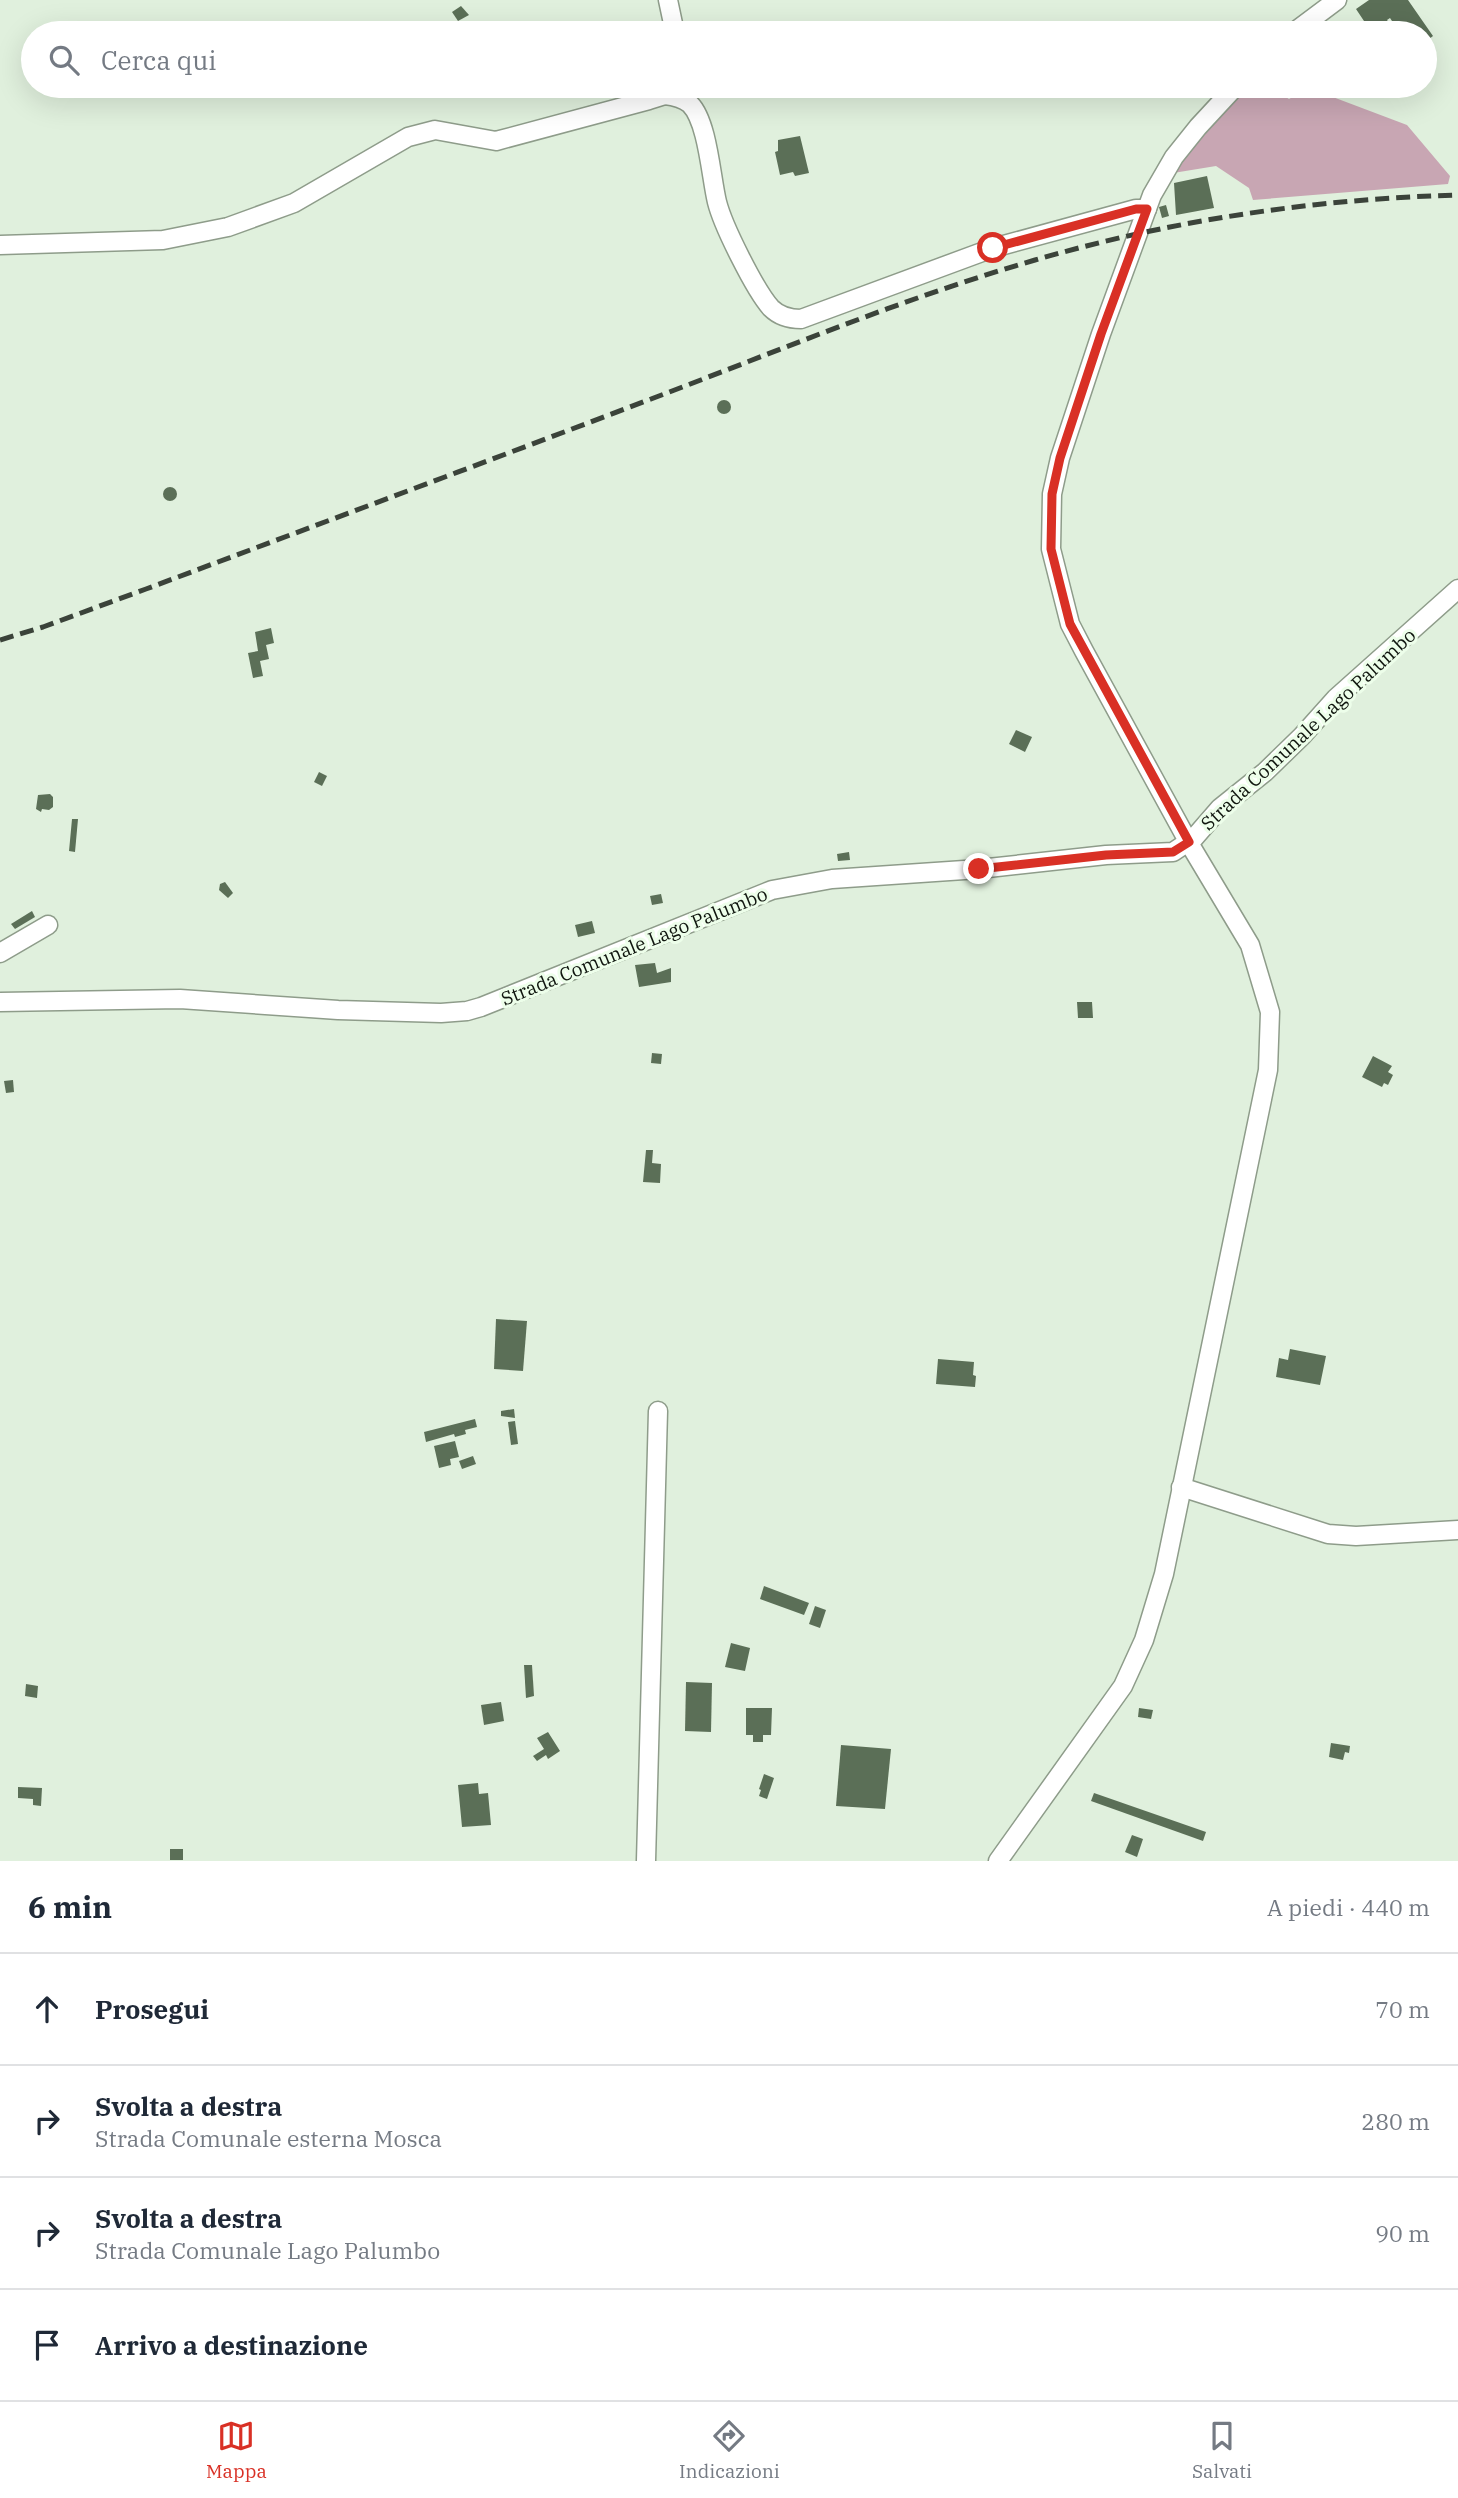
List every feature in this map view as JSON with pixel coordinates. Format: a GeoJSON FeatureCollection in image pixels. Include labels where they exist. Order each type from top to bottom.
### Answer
{"type":"FeatureCollection","features":[{"type":"Feature","properties":{"kind":"street"},"geometry":{"type":"LineString","coordinates":[[668,0],[672,21]]}},
{"type":"Feature","properties":{"kind":"street"},"geometry":{"type":"LineString","coordinates":[[1309,21],[1337,0]]}},
{"type":"Feature","properties":{"kind":"street"},"geometry":{"type":"LineString","coordinates":[[0,245],[163,240],[228,228],[294,203],[408,137],[424,131],[435,130],[496,141],[643,98]]}},
{"type":"Feature","properties":{"kind":"street"},"geometry":{"type":"LineString","coordinates":[[681,98],[689,103],[696,113],[711,165],[717,202],[738,251],[771,308],[792,319],[801,319],[993,248],[1136,209],[1147,209]]}},
{"type":"Feature","properties":{"kind":"street"},"geometry":{"type":"LineString","coordinates":[[998,1861],[1131,1671],[1151,1620],[1164,1574],[1268,1070],[1270,1012],[1250,945],[1189,842],[1070,624],[1051,549],[1052,494],[1060,458],[1101,334],[1152,195],[1174,157],[1225,98]]}},
{"type":"Feature","properties":{"kind":"street","name":"Strada Comunale Lago Palumbo"},"geometry":{"type":"LineString","coordinates":[[0,1002],[180,999],[351,1010],[456,1012],[481,1007],[772,890],[843,878],[979,869],[1106,855],[1173,852],[1189,842],[1220,808],[1265,772],[1336,698],[1458,589]]}},
{"type":"Feature","properties":{"kind":"street"},"geometry":{"type":"LineString","coordinates":[[0,953],[48,925]]}},
{"type":"Feature","properties":{"kind":"street"},"geometry":{"type":"LineString","coordinates":[[646,1861],[658,1410]]}},
{"type":"Feature","properties":{"kind":"street"},"geometry":{"type":"LineString","coordinates":[[1181,1487],[1328,1534],[1356,1536],[1458,1530]]}},
{"type":"Feature","properties":{"kind":"shaded area"},"geometry":{"type":"Polygon","coordinates":[[[1238,98],[1335,98],[1407,125],[1450,176],[1448,184],[1253,200],[1249,188],[1216,166],[1167,174],[1238,98]]]}},
{"type":"Feature","properties":{"kind":"building"},"geometry":{"type":"Polygon","coordinates":[[[1369,0],[1408,0],[1423,21],[1392,21],[1390,18],[1388,21],[1364,21],[1356,9],[1369,0]]]}},
{"type":"Feature","properties":{"kind":"building"},"geometry":{"type":"Polygon","coordinates":[[[461,6],[469,15],[458,21],[452,12],[461,6]]]}},
{"type":"Feature","properties":{"kind":"building"},"geometry":{"type":"Polygon","coordinates":[[[800,136],[809,173],[780,175],[775,152],[778,151],[778,140],[800,136]]]}},
{"type":"Feature","properties":{"kind":"building"},"geometry":{"type":"Polygon","coordinates":[[[1207,176],[1214,208],[1176,215],[1174,183],[1207,176]]]}},
{"type":"Feature","properties":{"kind":"building"},"geometry":{"type":"Polygon","coordinates":[[[1166,205],[1169,216],[1162,218],[1159,207],[1166,205]]]}},
{"type":"Feature","properties":{"kind":"building"},"geometry":{"type":"Polygon","coordinates":[[[724,400],[729,402],[729,412],[724,414],[719,412],[717,407],[719,402],[724,400]]]}},
{"type":"Feature","properties":{"kind":"building"},"geometry":{"type":"Polygon","coordinates":[[[170,487],[175,489],[175,499],[170,501],[165,499],[163,494],[165,489],[170,487]]]}},
{"type":"Feature","properties":{"kind":"building"},"geometry":{"type":"Polygon","coordinates":[[[271,628],[274,643],[266,645],[269,659],[260,661],[263,676],[253,678],[248,653],[258,651],[255,632],[271,628]]]}},
{"type":"Feature","properties":{"kind":"building"},"geometry":{"type":"Polygon","coordinates":[[[1016,730],[1032,737],[1025,752],[1009,744],[1016,730]]]}},
{"type":"Feature","properties":{"kind":"building"},"geometry":{"type":"Polygon","coordinates":[[[319,772],[327,776],[322,786],[314,782],[319,772]]]}},
{"type":"Feature","properties":{"kind":"building"},"geometry":{"type":"Polygon","coordinates":[[[50,794],[53,797],[53,807],[49,810],[42,809],[41,812],[36,809],[38,795],[50,794]]]}},
{"type":"Feature","properties":{"kind":"building"},"geometry":{"type":"Polygon","coordinates":[[[72,819],[78,819],[75,852],[69,851],[72,819]]]}},
{"type":"Feature","properties":{"kind":"building"},"geometry":{"type":"Polygon","coordinates":[[[849,852],[850,860],[838,861],[837,854],[849,852]]]}},
{"type":"Feature","properties":{"kind":"building"},"geometry":{"type":"Polygon","coordinates":[[[225,882],[233,893],[228,898],[219,890],[220,884],[225,882]]]}},
{"type":"Feature","properties":{"kind":"building"},"geometry":{"type":"Polygon","coordinates":[[[661,894],[663,903],[652,905],[650,896],[661,894]]]}},
{"type":"Feature","properties":{"kind":"building"},"geometry":{"type":"Polygon","coordinates":[[[32,911],[35,917],[15,929],[11,924],[32,911]]]}},
{"type":"Feature","properties":{"kind":"building"},"geometry":{"type":"Polygon","coordinates":[[[592,921],[595,933],[578,937],[575,925],[592,921]]]}},
{"type":"Feature","properties":{"kind":"building"},"geometry":{"type":"Polygon","coordinates":[[[655,963],[657,973],[671,968],[671,982],[639,987],[635,965],[655,963]]]}},
{"type":"Feature","properties":{"kind":"building"},"geometry":{"type":"Polygon","coordinates":[[[1077,1002],[1092,1002],[1093,1018],[1078,1018],[1077,1002]]]}},
{"type":"Feature","properties":{"kind":"building"},"geometry":{"type":"Polygon","coordinates":[[[652,1053],[662,1054],[661,1064],[651,1063],[652,1053]]]}},
{"type":"Feature","properties":{"kind":"building"},"geometry":{"type":"Polygon","coordinates":[[[1373,1056],[1392,1066],[1388,1072],[1393,1075],[1388,1085],[1384,1083],[1382,1087],[1362,1077],[1373,1056]]]}},
{"type":"Feature","properties":{"kind":"building"},"geometry":{"type":"Polygon","coordinates":[[[13,1080],[14,1092],[6,1093],[4,1081],[13,1080]]]}},
{"type":"Feature","properties":{"kind":"building"},"geometry":{"type":"Polygon","coordinates":[[[646,1150],[653,1150],[652,1163],[661,1164],[660,1183],[643,1182],[646,1150]]]}},
{"type":"Feature","properties":{"kind":"building"},"geometry":{"type":"Polygon","coordinates":[[[496,1319],[527,1321],[523,1371],[494,1369],[496,1319]]]}},
{"type":"Feature","properties":{"kind":"building"},"geometry":{"type":"Polygon","coordinates":[[[1290,1349],[1326,1356],[1320,1385],[1276,1377],[1279,1358],[1288,1360],[1290,1349]]]}},
{"type":"Feature","properties":{"kind":"building"},"geometry":{"type":"Polygon","coordinates":[[[938,1359],[974,1362],[975,1387],[936,1384],[938,1359]]]}},
{"type":"Feature","properties":{"kind":"building"},"geometry":{"type":"Polygon","coordinates":[[[514,1409],[515,1418],[501,1416],[501,1411],[514,1409]]]}},
{"type":"Feature","properties":{"kind":"building"},"geometry":{"type":"Polygon","coordinates":[[[475,1419],[477,1427],[465,1430],[466,1434],[455,1437],[454,1434],[426,1442],[424,1432],[475,1419]]]}},
{"type":"Feature","properties":{"kind":"building"},"geometry":{"type":"Polygon","coordinates":[[[515,1421],[518,1444],[511,1445],[508,1422],[515,1421]]]}},
{"type":"Feature","properties":{"kind":"building"},"geometry":{"type":"Polygon","coordinates":[[[455,1441],[459,1457],[450,1459],[451,1465],[439,1468],[434,1446],[455,1441]]]}},
{"type":"Feature","properties":{"kind":"building"},"geometry":{"type":"Polygon","coordinates":[[[473,1456],[476,1464],[462,1469],[459,1461],[473,1456]]]}},
{"type":"Feature","properties":{"kind":"building"},"geometry":{"type":"Polygon","coordinates":[[[764,1586],[809,1603],[804,1615],[760,1599],[764,1586]]]}},
{"type":"Feature","properties":{"kind":"building"},"geometry":{"type":"Polygon","coordinates":[[[815,1606],[826,1610],[820,1628],[809,1624],[815,1606]]]}},
{"type":"Feature","properties":{"kind":"building"},"geometry":{"type":"Polygon","coordinates":[[[731,1643],[750,1648],[745,1671],[725,1667],[731,1643]]]}},
{"type":"Feature","properties":{"kind":"building"},"geometry":{"type":"Polygon","coordinates":[[[524,1665],[532,1665],[534,1696],[526,1698],[524,1665]]]}},
{"type":"Feature","properties":{"kind":"building"},"geometry":{"type":"Polygon","coordinates":[[[686,1682],[712,1683],[711,1732],[685,1731],[686,1682]]]}},
{"type":"Feature","properties":{"kind":"building"},"geometry":{"type":"Polygon","coordinates":[[[26,1684],[38,1686],[37,1698],[25,1696],[26,1684]]]}},
{"type":"Feature","properties":{"kind":"building"},"geometry":{"type":"Polygon","coordinates":[[[501,1702],[504,1721],[484,1725],[481,1705],[501,1702]]]}},
{"type":"Feature","properties":{"kind":"building"},"geometry":{"type":"Polygon","coordinates":[[[746,1708],[772,1708],[771,1735],[763,1735],[763,1742],[753,1742],[753,1735],[746,1735],[746,1708]]]}},
{"type":"Feature","properties":{"kind":"building"},"geometry":{"type":"Polygon","coordinates":[[[1139,1708],[1153,1710],[1151,1719],[1138,1717],[1139,1708]]]}},
{"type":"Feature","properties":{"kind":"building"},"geometry":{"type":"Polygon","coordinates":[[[548,1732],[560,1751],[548,1759],[546,1755],[537,1761],[533,1756],[544,1749],[537,1738],[548,1732]]]}},
{"type":"Feature","properties":{"kind":"building"},"geometry":{"type":"Polygon","coordinates":[[[1331,1743],[1350,1746],[1349,1753],[1345,1752],[1343,1760],[1329,1757],[1331,1743]]]}},
{"type":"Feature","properties":{"kind":"building"},"geometry":{"type":"Polygon","coordinates":[[[841,1745],[891,1749],[885,1809],[836,1806],[841,1745]]]}},
{"type":"Feature","properties":{"kind":"building"},"geometry":{"type":"Polygon","coordinates":[[[764,1774],[774,1778],[767,1799],[759,1796],[764,1774]]]}},
{"type":"Feature","properties":{"kind":"building"},"geometry":{"type":"Polygon","coordinates":[[[478,1783],[479,1794],[488,1793],[491,1825],[462,1827],[458,1785],[478,1783]]]}},
{"type":"Feature","properties":{"kind":"building"},"geometry":{"type":"Polygon","coordinates":[[[18,1787],[42,1788],[41,1806],[33,1805],[33,1799],[18,1798],[18,1787]]]}},
{"type":"Feature","properties":{"kind":"building"},"geometry":{"type":"Polygon","coordinates":[[[1094,1793],[1206,1832],[1203,1841],[1091,1801],[1094,1793]]]}},
{"type":"Feature","properties":{"kind":"building"},"geometry":{"type":"Polygon","coordinates":[[[1132,1835],[1143,1839],[1137,1857],[1125,1852],[1132,1835]]]}},
{"type":"Feature","properties":{"kind":"building"},"geometry":{"type":"Polygon","coordinates":[[[170,1849],[183,1849],[183,1860],[170,1860],[170,1849]]]}},
{"type":"Feature","properties":{"kind":"railway"},"geometry":{"type":"LineString","coordinates":[[0,640],[146,589],[842,326],[1035,260],[1139,234],[1244,214],[1351,201],[1458,195]]}},
{"type":"Feature","properties":{"kind":"route"},"geometry":{"type":"LineString","coordinates":[[979,869],[1106,855],[1173,852],[1189,842],[1070,624],[1051,549],[1052,494],[1060,458],[1101,334],[1147,209],[1136,209],[993,248]]}}]}
